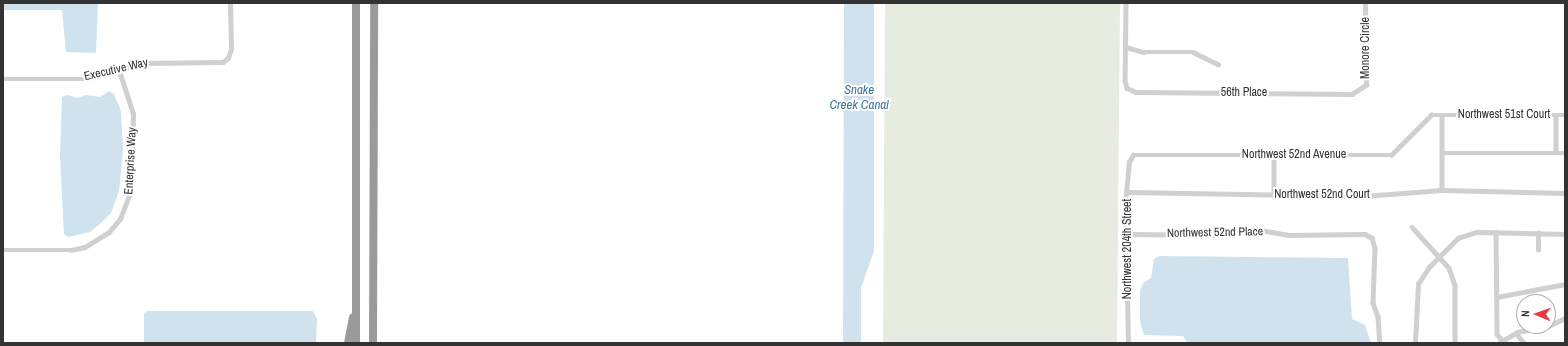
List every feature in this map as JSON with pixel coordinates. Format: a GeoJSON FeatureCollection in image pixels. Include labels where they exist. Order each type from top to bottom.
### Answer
{"type":"FeatureCollection","features":[{"type":"Feature","properties":{"kind":"highway"},"geometry":{"type":"LineString","coordinates":[[356,3],[356,343]]}},
{"type":"Feature","properties":{"kind":"highway"},"geometry":{"type":"LineString","coordinates":[[373,343],[374,3]]}},
{"type":"Feature","properties":{"kind":"highway"},"geometry":{"type":"LineString","coordinates":[[348,343],[356,308]]}},
{"type":"Feature","properties":{"kind":"street","name":"Executive Way"},"geometry":{"type":"LineString","coordinates":[[3,79],[86,79],[119,71],[143,63],[223,62],[228,58],[230,3]]}},
{"type":"Feature","properties":{"kind":"street"},"geometry":{"type":"LineString","coordinates":[[1126,3],[1126,47],[1143,52],[1193,52],[1218,64]]}},
{"type":"Feature","properties":{"kind":"street","name":"Monore Circle"},"geometry":{"type":"LineString","coordinates":[[1360,91],[1366,85],[1366,3]]}},
{"type":"Feature","properties":{"kind":"street","name":"56th Place"},"geometry":{"type":"LineString","coordinates":[[1126,47],[1128,88],[1143,92],[1352,94],[1360,91]]}},
{"type":"Feature","properties":{"kind":"street","name":"Enterprise Way"},"geometry":{"type":"LineString","coordinates":[[3,250],[71,250],[85,247],[109,232],[120,219],[131,191],[132,114],[119,71]]}},
{"type":"Feature","properties":{"kind":"street","name":"Northwest 52nd Avenue"},"geometry":{"type":"LineString","coordinates":[[1130,156],[1392,155],[1431,115],[1442,115]]}},
{"type":"Feature","properties":{"kind":"street"},"geometry":{"type":"LineString","coordinates":[[1442,115],[1442,190]]}},
{"type":"Feature","properties":{"kind":"street","name":"Northwest 51st Court"},"geometry":{"type":"LineString","coordinates":[[1442,115],[1565,115]]}},
{"type":"Feature","properties":{"kind":"street"},"geometry":{"type":"LineString","coordinates":[[1556,115],[1556,152]]}},
{"type":"Feature","properties":{"kind":"street"},"geometry":{"type":"LineString","coordinates":[[1442,153],[1565,153]]}},
{"type":"Feature","properties":{"kind":"street","name":"Northwest 204th Street"},"geometry":{"type":"LineString","coordinates":[[1128,343],[1128,192],[1130,156]]}},
{"type":"Feature","properties":{"kind":"street"},"geometry":{"type":"LineString","coordinates":[[1274,156],[1274,195]]}},
{"type":"Feature","properties":{"kind":"street","name":"Northwest 52nd Court"},"geometry":{"type":"LineString","coordinates":[[1128,192],[1364,196],[1442,190],[1565,193]]}},
{"type":"Feature","properties":{"kind":"street"},"geometry":{"type":"LineString","coordinates":[[1412,227],[1449,268],[1455,285],[1455,343]]}},
{"type":"Feature","properties":{"kind":"street","name":"Northwest 52nd Place"},"geometry":{"type":"LineString","coordinates":[[1128,234],[1223,234],[1255,230],[1288,235],[1365,234],[1372,238],[1375,248],[1373,303],[1378,317],[1380,343]]}},
{"type":"Feature","properties":{"kind":"street"},"geometry":{"type":"LineString","coordinates":[[1496,232],[1497,334],[1501,341],[1516,333]]}},
{"type":"Feature","properties":{"kind":"street"},"geometry":{"type":"LineString","coordinates":[[1415,343],[1418,284],[1429,267],[1439,256],[1467,233],[1496,232],[1565,234]]}},
{"type":"Feature","properties":{"kind":"street"},"geometry":{"type":"LineString","coordinates":[[1538,233],[1538,250]]}},
{"type":"Feature","properties":{"kind":"street"},"geometry":{"type":"LineString","coordinates":[[1497,297],[1565,284]]}},
{"type":"Feature","properties":{"kind":"street"},"geometry":{"type":"LineString","coordinates":[[1517,334],[1524,343]]}},
{"type":"Feature","properties":{"kind":"shaded area"},"geometry":{"type":"Polygon","coordinates":[[[885,3],[1120,3],[1117,343],[883,343],[885,3]]]}},
{"type":"Feature","properties":{"kind":"water"},"geometry":{"type":"Polygon","coordinates":[[[3,3],[98,3],[96,53],[66,52],[62,10],[3,10],[3,3]]]}},
{"type":"Feature","properties":{"kind":"water","name":"Snake Creek Canal"},"geometry":{"type":"Polygon","coordinates":[[[844,3],[874,3],[874,251],[861,288],[861,343],[843,343],[844,3]]]}},
{"type":"Feature","properties":{"kind":"water"},"geometry":{"type":"Polygon","coordinates":[[[109,91],[114,94],[121,111],[123,150],[119,191],[111,213],[100,224],[90,232],[68,237],[64,234],[60,156],[62,97],[67,95],[78,98],[86,95],[100,97],[109,91]]]}},
{"type":"Feature","properties":{"kind":"water"},"geometry":{"type":"Polygon","coordinates":[[[1159,256],[1348,258],[1352,319],[1365,325],[1371,343],[1188,343],[1183,336],[1144,335],[1140,322],[1140,291],[1143,283],[1151,278],[1154,259],[1159,256]]]}},
{"type":"Feature","properties":{"kind":"water"},"geometry":{"type":"Polygon","coordinates":[[[148,311],[313,311],[317,319],[316,343],[144,343],[144,313],[148,311]]]}}]}
